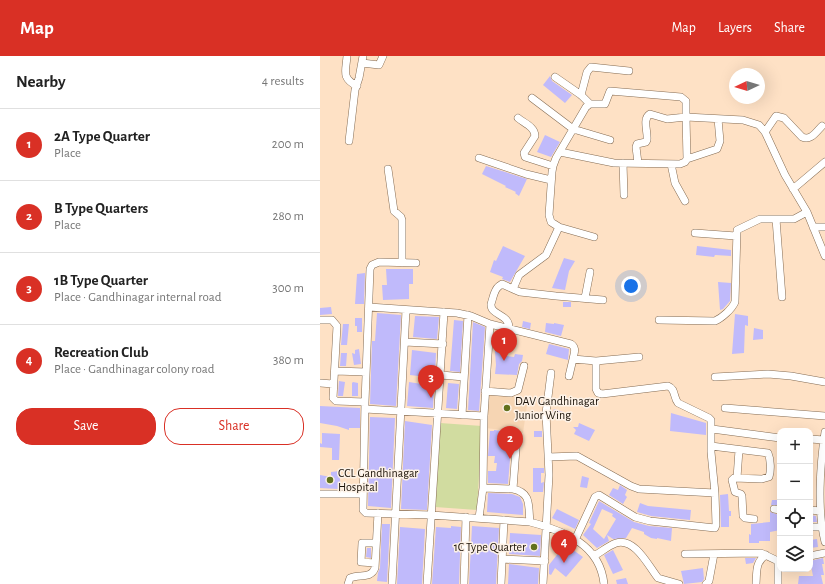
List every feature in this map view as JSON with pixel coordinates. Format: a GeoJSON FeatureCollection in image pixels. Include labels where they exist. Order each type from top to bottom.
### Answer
{"type":"FeatureCollection","features":[{"type":"Feature","properties":{"kind":"street"},"geometry":{"type":"LineString","coordinates":[[347,56],[346,75],[349,82],[357,86]]}},
{"type":"Feature","properties":{"kind":"street"},"geometry":{"type":"LineString","coordinates":[[350,141],[362,60],[379,65],[383,56]]}},
{"type":"Feature","properties":{"kind":"street"},"geometry":{"type":"LineString","coordinates":[[581,95],[587,72],[591,67],[629,71]]}},
{"type":"Feature","properties":{"kind":"street"},"geometry":{"type":"LineString","coordinates":[[555,77],[581,95],[590,104]]}},
{"type":"Feature","properties":{"kind":"street"},"geometry":{"type":"LineString","coordinates":[[594,237],[559,227],[549,219],[553,166],[586,107],[590,104],[605,104],[608,92],[612,90],[681,97],[686,100],[687,158]]}},
{"type":"Feature","properties":{"kind":"street"},"geometry":{"type":"LineString","coordinates":[[532,98],[573,129],[610,140]]}},
{"type":"Feature","properties":{"kind":"street"},"geometry":{"type":"LineString","coordinates":[[638,163],[636,147],[637,144],[646,142],[647,140],[646,117],[650,114],[667,119],[686,117],[718,119],[752,122],[759,125],[765,132],[807,212],[825,256]]}},
{"type":"Feature","properties":{"kind":"street"},"geometry":{"type":"LineString","coordinates":[[765,132],[776,116],[784,118],[802,137],[806,138],[810,138],[822,126]]}},
{"type":"Feature","properties":{"kind":"street"},"geometry":{"type":"LineString","coordinates":[[518,118],[534,129],[535,133],[535,136],[524,153],[524,157],[553,166]]}},
{"type":"Feature","properties":{"kind":"street"},"geometry":{"type":"LineString","coordinates":[[560,152],[614,163],[680,164],[687,158],[717,149],[720,141],[718,119]]}},
{"type":"Feature","properties":{"kind":"street"},"geometry":{"type":"LineString","coordinates":[[479,158],[526,174],[551,180]]}},
{"type":"Feature","properties":{"kind":"street"},"geometry":{"type":"LineString","coordinates":[[794,189],[825,162]]}},
{"type":"Feature","properties":{"kind":"street"},"geometry":{"type":"LineString","coordinates":[[623,163],[624,195]]}},
{"type":"Feature","properties":{"kind":"street"},"geometry":{"type":"LineString","coordinates":[[671,164],[675,182],[685,201]]}},
{"type":"Feature","properties":{"kind":"street"},"geometry":{"type":"LineString","coordinates":[[388,169],[394,211],[401,217],[402,220],[402,263]]}},
{"type":"Feature","properties":{"kind":"street"},"geometry":{"type":"LineString","coordinates":[[659,320],[717,320],[732,308],[735,300],[737,230],[757,221],[765,219],[794,219],[807,212]]}},
{"type":"Feature","properties":{"kind":"street"},"geometry":{"type":"LineString","coordinates":[[776,219],[782,297]]}},
{"type":"Feature","properties":{"kind":"street"},"geometry":{"type":"LineString","coordinates":[[513,289],[519,275],[546,255],[559,227]]}},
{"type":"Feature","properties":{"kind":"street"},"geometry":{"type":"LineString","coordinates":[[813,227],[825,227]]}},
{"type":"Feature","properties":{"kind":"street"},"geometry":{"type":"LineString","coordinates":[[696,233],[736,236]]}},
{"type":"Feature","properties":{"kind":"street"},"geometry":{"type":"LineString","coordinates":[[416,263],[379,262],[372,265],[370,269],[362,494],[363,510],[366,513],[466,517],[530,522],[546,526],[558,530],[585,545],[594,556],[604,575],[604,584]]}},
{"type":"Feature","properties":{"kind":"street"},"geometry":{"type":"LineString","coordinates":[[585,298],[590,272]]}},
{"type":"Feature","properties":{"kind":"street"},"geometry":{"type":"LineString","coordinates":[[509,328],[506,318],[494,311],[491,304],[496,289],[499,286],[506,285],[520,292],[604,300]]}},
{"type":"Feature","properties":{"kind":"street"},"geometry":{"type":"LineString","coordinates":[[369,307],[468,315],[490,324],[571,344],[574,346],[575,350],[569,376]]}},
{"type":"Feature","properties":{"kind":"street"},"geometry":{"type":"LineString","coordinates":[[392,584],[406,310]]}},
{"type":"Feature","properties":{"kind":"street"},"geometry":{"type":"LineString","coordinates":[[427,584],[444,312]]}},
{"type":"Feature","properties":{"kind":"street"},"geometry":{"type":"LineString","coordinates":[[462,415],[468,315]]}},
{"type":"Feature","properties":{"kind":"street"},"geometry":{"type":"LineString","coordinates":[[320,320],[332,320],[336,326],[333,384],[333,398],[336,401],[401,411],[484,416]]}},
{"type":"Feature","properties":{"kind":"street"},"geometry":{"type":"LineString","coordinates":[[479,518],[483,488],[485,391],[490,324]]}},
{"type":"Feature","properties":{"kind":"street"},"geometry":{"type":"LineString","coordinates":[[404,342],[443,344]]}},
{"type":"Feature","properties":{"kind":"street"},"geometry":{"type":"LineString","coordinates":[[573,359],[596,361],[639,357]]}},
{"type":"Feature","properties":{"kind":"street"},"geometry":{"type":"LineString","coordinates":[[575,540],[597,495],[602,495],[628,513],[642,519],[713,528],[716,525],[711,446],[711,420],[678,403],[674,390],[668,386],[602,394],[598,393],[596,389],[596,361]]}},
{"type":"Feature","properties":{"kind":"street"},"geometry":{"type":"LineString","coordinates":[[485,391],[511,393],[518,390],[524,366]]}},
{"type":"Feature","properties":{"kind":"street"},"geometry":{"type":"LineString","coordinates":[[334,371],[366,372]]}},
{"type":"Feature","properties":{"kind":"street"},"geometry":{"type":"LineString","coordinates":[[543,584],[549,485],[546,413],[551,373]]}},
{"type":"Feature","properties":{"kind":"street"},"geometry":{"type":"LineString","coordinates":[[441,375],[464,377]]}},
{"type":"Feature","properties":{"kind":"street"},"geometry":{"type":"LineString","coordinates":[[715,377],[774,375],[825,382]]}},
{"type":"Feature","properties":{"kind":"street"},"geometry":{"type":"LineString","coordinates":[[320,383],[333,384]]}},
{"type":"Feature","properties":{"kind":"street"},"geometry":{"type":"LineString","coordinates":[[725,408],[825,416]]}},
{"type":"Feature","properties":{"kind":"street"},"geometry":{"type":"LineString","coordinates":[[712,428],[777,438]]}},
{"type":"Feature","properties":{"kind":"street"},"geometry":{"type":"LineString","coordinates":[[513,489],[517,435]]}},
{"type":"Feature","properties":{"kind":"street"},"geometry":{"type":"LineString","coordinates":[[813,438],[824,436],[820,511],[821,527],[825,542]]}},
{"type":"Feature","properties":{"kind":"street"},"geometry":{"type":"LineString","coordinates":[[711,446],[768,453],[770,456],[769,477],[765,479],[734,478],[732,480],[733,490],[742,496],[743,516],[745,518],[754,519]]}},
{"type":"Feature","properties":{"kind":"street"},"geometry":{"type":"LineString","coordinates":[[737,478],[739,450]]}},
{"type":"Feature","properties":{"kind":"street"},"geometry":{"type":"LineString","coordinates":[[548,457],[569,455],[577,456],[639,489],[715,493]]}},
{"type":"Feature","properties":{"kind":"street"},"geometry":{"type":"LineString","coordinates":[[483,488],[513,489],[521,491],[528,499],[530,522]]}},
{"type":"Feature","properties":{"kind":"street"},"geometry":{"type":"LineString","coordinates":[[320,494],[362,494]]}},
{"type":"Feature","properties":{"kind":"street"},"geometry":{"type":"LineString","coordinates":[[813,510],[820,511]]}},
{"type":"Feature","properties":{"kind":"street"},"geometry":{"type":"LineString","coordinates":[[348,584],[350,578],[353,576],[372,574],[375,568],[378,513]]}},
{"type":"Feature","properties":{"kind":"street"},"geometry":{"type":"LineString","coordinates":[[464,584],[466,517]]}},
{"type":"Feature","properties":{"kind":"street"},"geometry":{"type":"LineString","coordinates":[[501,584],[504,520]]}},
{"type":"Feature","properties":{"kind":"street"},"geometry":{"type":"LineString","coordinates":[[813,527],[821,527]]}},
{"type":"Feature","properties":{"kind":"street"},"geometry":{"type":"LineString","coordinates":[[375,563],[364,563],[361,562],[361,559],[362,543],[376,543]]}},
{"type":"Feature","properties":{"kind":"street"},"geometry":{"type":"LineString","coordinates":[[594,556],[617,543],[626,544],[636,548],[658,578],[679,584]]}},
{"type":"Feature","properties":{"kind":"street"},"geometry":{"type":"LineString","coordinates":[[685,554],[757,553],[766,555],[777,561]]}},
{"type":"Feature","properties":{"kind":"street"},"geometry":{"type":"LineString","coordinates":[[813,555],[825,553]]}},
{"type":"Feature","properties":{"kind":"street"},"geometry":{"type":"LineString","coordinates":[[706,584],[709,581],[714,554]]}},
{"type":"Feature","properties":{"kind":"street"},"geometry":{"type":"LineString","coordinates":[[756,584],[757,564],[761,558],[766,555]]}},
{"type":"Feature","properties":{"kind":"street"},"geometry":{"type":"LineString","coordinates":[[502,559],[545,561]]}},
{"type":"Feature","properties":{"kind":"street"},"geometry":{"type":"LineString","coordinates":[[778,584],[779,572]]}},
{"type":"Feature","properties":{"kind":"shaded area","name":"DAV Gandhinagar Junior Wing"},"geometry":{"type":"Polygon","coordinates":[[[489,395],[528,398],[523,433],[486,428],[489,395]]]}},
{"type":"Feature","properties":{"kind":"green space"},"geometry":{"type":"Polygon","coordinates":[[[440,423],[482,426],[477,510],[435,507],[440,423]]]}},
{"type":"Feature","properties":{"kind":"building"},"geometry":{"type":"Polygon","coordinates":[[[550,76],[552,81],[572,95],[565,103],[543,85],[550,76]]]}},
{"type":"Feature","properties":{"kind":"building"},"geometry":{"type":"Polygon","coordinates":[[[545,135],[560,142],[551,157],[537,152],[545,135]]]}},
{"type":"Feature","properties":{"kind":"building"},"geometry":{"type":"Polygon","coordinates":[[[486,166],[527,179],[519,196],[515,193],[516,192],[505,187],[506,186],[482,174],[486,166]]]}},
{"type":"Feature","properties":{"kind":"building"},"geometry":{"type":"Polygon","coordinates":[[[503,246],[525,256],[510,282],[502,279],[503,277],[490,272],[494,260],[496,261],[503,246]]]}},
{"type":"Feature","properties":{"kind":"building"},"geometry":{"type":"Polygon","coordinates":[[[697,246],[731,250],[731,256],[715,255],[714,257],[696,255],[697,246]]]}},
{"type":"Feature","properties":{"kind":"building"},"geometry":{"type":"Polygon","coordinates":[[[564,258],[575,261],[569,271],[565,290],[552,288],[564,258]]]}},
{"type":"Feature","properties":{"kind":"building"},"geometry":{"type":"Polygon","coordinates":[[[386,269],[413,269],[413,284],[409,284],[409,299],[383,300],[382,285],[387,285],[386,269]]]}},
{"type":"Feature","properties":{"kind":"building"},"geometry":{"type":"Polygon","coordinates":[[[365,273],[364,304],[355,304],[357,274],[365,273]]]}},
{"type":"Feature","properties":{"kind":"building"},"geometry":{"type":"Polygon","coordinates":[[[718,282],[731,283],[730,301],[723,309],[720,310],[718,282]]]}},
{"type":"Feature","properties":{"kind":"building"},"geometry":{"type":"Polygon","coordinates":[[[563,302],[571,302],[571,307],[563,307],[563,302]]]}},
{"type":"Feature","properties":{"kind":"building"},"geometry":{"type":"Polygon","coordinates":[[[331,307],[332,314],[320,315],[320,308],[331,307]]]}},
{"type":"Feature","properties":{"kind":"building"},"geometry":{"type":"Polygon","coordinates":[[[377,313],[401,315],[396,406],[370,404],[372,341],[375,341],[377,313]]]}},
{"type":"Feature","properties":{"kind":"building"},"geometry":{"type":"Polygon","coordinates":[[[735,314],[748,316],[748,326],[745,325],[744,353],[732,354],[735,314]]]}},
{"type":"Feature","properties":{"kind":"building"},"geometry":{"type":"Polygon","coordinates":[[[415,316],[439,317],[437,339],[413,337],[415,316]]]}},
{"type":"Feature","properties":{"kind":"building"},"geometry":{"type":"Polygon","coordinates":[[[355,318],[362,318],[362,332],[357,332],[355,318]]]}},
{"type":"Feature","properties":{"kind":"building"},"geometry":{"type":"Polygon","coordinates":[[[454,320],[463,321],[460,372],[450,371],[454,320]]]}},
{"type":"Feature","properties":{"kind":"building"},"geometry":{"type":"Polygon","coordinates":[[[523,321],[531,323],[530,329],[522,327],[523,321]]]}},
{"type":"Feature","properties":{"kind":"building"},"geometry":{"type":"Polygon","coordinates":[[[473,322],[485,327],[479,411],[468,410],[473,322]]]}},
{"type":"Feature","properties":{"kind":"building"},"geometry":{"type":"Polygon","coordinates":[[[546,323],[564,325],[561,336],[545,332],[546,323]]]}},
{"type":"Feature","properties":{"kind":"building"},"geometry":{"type":"Polygon","coordinates":[[[343,324],[349,324],[347,345],[341,345],[343,324]]]}},
{"type":"Feature","properties":{"kind":"building"},"geometry":{"type":"Polygon","coordinates":[[[754,328],[763,330],[763,339],[753,340],[754,328]]]}},
{"type":"Feature","properties":{"kind":"building"},"geometry":{"type":"Polygon","coordinates":[[[549,344],[569,349],[568,360],[546,354],[549,344]]]}},
{"type":"Feature","properties":{"kind":"building"},"geometry":{"type":"Polygon","coordinates":[[[359,349],[361,364],[354,365],[352,353],[355,354],[355,350],[359,349]]]}},
{"type":"Feature","properties":{"kind":"building"},"geometry":{"type":"Polygon","coordinates":[[[412,350],[436,353],[435,378],[410,375],[412,350]]]}},
{"type":"Feature","properties":{"kind":"building"},"geometry":{"type":"Polygon","coordinates":[[[495,351],[506,351],[507,356],[514,357],[515,354],[523,355],[522,361],[519,364],[517,375],[495,374],[495,351]]]}},
{"type":"Feature","properties":{"kind":"building"},"geometry":{"type":"Polygon","coordinates":[[[341,353],[347,353],[346,366],[340,366],[341,353]]]}},
{"type":"Feature","properties":{"kind":"building"},"geometry":{"type":"Polygon","coordinates":[[[339,381],[345,382],[343,396],[338,396],[339,381]]]}},
{"type":"Feature","properties":{"kind":"building"},"geometry":{"type":"Polygon","coordinates":[[[353,382],[358,383],[358,396],[352,396],[353,382]]]}},
{"type":"Feature","properties":{"kind":"building"},"geometry":{"type":"Polygon","coordinates":[[[409,382],[434,386],[433,408],[407,406],[409,382]]]}},
{"type":"Feature","properties":{"kind":"building"},"geometry":{"type":"Polygon","coordinates":[[[448,383],[459,384],[457,409],[446,408],[448,383]]]}},
{"type":"Feature","properties":{"kind":"building"},"geometry":{"type":"Polygon","coordinates":[[[320,406],[360,408],[360,428],[349,428],[349,430],[320,423],[320,406]]]}},
{"type":"Feature","properties":{"kind":"building"},"geometry":{"type":"Polygon","coordinates":[[[554,409],[563,412],[560,420],[551,416],[554,409]]]}},
{"type":"Feature","properties":{"kind":"building"},"geometry":{"type":"Polygon","coordinates":[[[671,413],[706,423],[706,435],[670,431],[671,413]]]}},
{"type":"Feature","properties":{"kind":"building"},"geometry":{"type":"Polygon","coordinates":[[[370,417],[395,418],[391,508],[368,506],[370,417]]]}},
{"type":"Feature","properties":{"kind":"building"},"geometry":{"type":"Polygon","coordinates":[[[405,421],[432,425],[427,510],[401,509],[405,421]]]}},
{"type":"Feature","properties":{"kind":"building"},"geometry":{"type":"Polygon","coordinates":[[[579,423],[595,430],[589,441],[574,434],[576,430],[573,427],[578,427],[579,423]]]}},
{"type":"Feature","properties":{"kind":"building"},"geometry":{"type":"Polygon","coordinates":[[[490,431],[513,432],[508,484],[488,483],[488,471],[496,471],[497,463],[494,463],[495,456],[488,456],[490,431]]]}},
{"type":"Feature","properties":{"kind":"building"},"geometry":{"type":"Polygon","coordinates":[[[534,431],[542,431],[542,437],[534,437],[534,431]]]}},
{"type":"Feature","properties":{"kind":"building"},"geometry":{"type":"Polygon","coordinates":[[[322,433],[340,434],[339,460],[332,460],[332,448],[320,447],[320,443],[322,444],[322,433]]]}},
{"type":"Feature","properties":{"kind":"building"},"geometry":{"type":"Polygon","coordinates":[[[533,468],[544,468],[544,473],[541,473],[541,483],[544,482],[543,492],[533,492],[533,468]]]}},
{"type":"Feature","properties":{"kind":"building","name":"CCL Gandhinagar Hospital"},"geometry":{"type":"Polygon","coordinates":[[[339,471],[341,488],[320,488],[320,475],[331,477],[331,472],[339,471]]]}},
{"type":"Feature","properties":{"kind":"building"},"geometry":{"type":"Polygon","coordinates":[[[582,476],[589,478],[587,488],[580,487],[582,476]]]}},
{"type":"Feature","properties":{"kind":"building"},"geometry":{"type":"Polygon","coordinates":[[[620,485],[627,490],[625,495],[627,497],[623,504],[609,495],[613,488],[618,490],[620,485]]]}},
{"type":"Feature","properties":{"kind":"building"},"geometry":{"type":"Polygon","coordinates":[[[488,493],[512,494],[520,497],[523,504],[523,515],[487,512],[488,493]]]}},
{"type":"Feature","properties":{"kind":"building"},"geometry":{"type":"Polygon","coordinates":[[[728,494],[729,511],[731,511],[731,516],[729,516],[729,527],[721,527],[720,495],[728,494]]]}},
{"type":"Feature","properties":{"kind":"building"},"geometry":{"type":"Polygon","coordinates":[[[772,500],[777,500],[777,505],[771,505],[772,500]]]}},
{"type":"Feature","properties":{"kind":"building"},"geometry":{"type":"Polygon","coordinates":[[[599,501],[634,522],[649,526],[672,528],[671,541],[651,538],[644,534],[644,532],[632,528],[626,538],[613,539],[607,535],[609,541],[597,548],[583,535],[591,524],[589,523],[599,501]],[[602,509],[593,529],[604,539],[616,519],[612,516],[613,514],[602,509]]]}},
{"type":"Feature","properties":{"kind":"building"},"geometry":{"type":"Polygon","coordinates":[[[640,503],[648,506],[691,510],[690,520],[651,516],[637,512],[640,503]]]}},
{"type":"Feature","properties":{"kind":"building"},"geometry":{"type":"Polygon","coordinates":[[[557,509],[579,520],[575,529],[552,518],[557,509]]]}},
{"type":"Feature","properties":{"kind":"building"},"geometry":{"type":"Polygon","coordinates":[[[770,512],[777,514],[777,531],[770,532],[770,541],[749,543],[751,524],[770,522],[770,512]]]}},
{"type":"Feature","properties":{"kind":"building"},"geometry":{"type":"Polygon","coordinates":[[[813,516],[816,516],[817,522],[813,522],[813,516]]]}},
{"type":"Feature","properties":{"kind":"building"},"geometry":{"type":"Polygon","coordinates":[[[382,524],[390,524],[387,582],[377,581],[380,568],[382,524]]]}},
{"type":"Feature","properties":{"kind":"building"},"geometry":{"type":"Polygon","coordinates":[[[451,526],[461,527],[459,584],[432,584],[436,527],[451,528],[451,526]]]}},
{"type":"Feature","properties":{"kind":"building"},"geometry":{"type":"Polygon","coordinates":[[[472,526],[499,528],[496,584],[469,584],[472,526]]]}},
{"type":"Feature","properties":{"kind":"building"},"geometry":{"type":"Polygon","coordinates":[[[400,527],[425,529],[422,584],[397,584],[400,527]]]}},
{"type":"Feature","properties":{"kind":"building"},"geometry":{"type":"Polygon","coordinates":[[[510,533],[541,535],[540,556],[509,554],[510,533]]]}},
{"type":"Feature","properties":{"kind":"building"},"geometry":{"type":"Polygon","coordinates":[[[817,539],[818,547],[813,548],[813,540],[817,539]]]}},
{"type":"Feature","properties":{"kind":"building"},"geometry":{"type":"Polygon","coordinates":[[[564,546],[568,547],[567,549],[569,547],[583,557],[566,577],[555,568],[551,575],[549,574],[549,565],[564,546]]]}},
{"type":"Feature","properties":{"kind":"building"},"geometry":{"type":"Polygon","coordinates":[[[367,548],[371,548],[371,558],[366,557],[367,548]]]}},
{"type":"Feature","properties":{"kind":"building"},"geometry":{"type":"Polygon","coordinates":[[[613,550],[623,570],[613,574],[604,555],[613,550]]]}},
{"type":"Feature","properties":{"kind":"building"},"geometry":{"type":"Polygon","coordinates":[[[745,558],[756,558],[753,563],[746,564],[745,558]]]}},
{"type":"Feature","properties":{"kind":"building"},"geometry":{"type":"Polygon","coordinates":[[[823,558],[824,564],[822,564],[824,575],[821,575],[823,584],[798,584],[799,576],[813,576],[813,560],[823,558]]]}},
{"type":"Feature","properties":{"kind":"building"},"geometry":{"type":"Polygon","coordinates":[[[509,564],[539,568],[538,584],[508,584],[509,564]]]}},
{"type":"Feature","properties":{"kind":"building"},"geometry":{"type":"Polygon","coordinates":[[[703,568],[704,579],[702,582],[684,584],[681,571],[703,568]]]}},
{"type":"Feature","properties":{"kind":"building"},"geometry":{"type":"Polygon","coordinates":[[[626,578],[628,584],[617,584],[616,580],[626,578]]]}},
{"type":"Feature","properties":{"kind":"place","name":"2A Type Quarter"},"geometry":{"type":"Point","coordinates":[504,361]}},
{"type":"Feature","properties":{"kind":"place","name":"1B Type Quarter"},"geometry":{"type":"Point","coordinates":[431,398]}},
{"type":"Feature","properties":{"kind":"place","name":"DAV Gandhinagar Junior Wing"},"geometry":{"type":"Point","coordinates":[507,408]}},
{"type":"Feature","properties":{"kind":"place","name":"B Type Quarters"},"geometry":{"type":"Point","coordinates":[510,459]}},
{"type":"Feature","properties":{"kind":"place","name":"CCL Gandhinagar Hospital"},"geometry":{"type":"Point","coordinates":[330,480]}},
{"type":"Feature","properties":{"kind":"place","name":"1C Type Quarter"},"geometry":{"type":"Point","coordinates":[534,547]}},
{"type":"Feature","properties":{"kind":"place","name":"Recreation Club"},"geometry":{"type":"Point","coordinates":[564,563]}}]}
